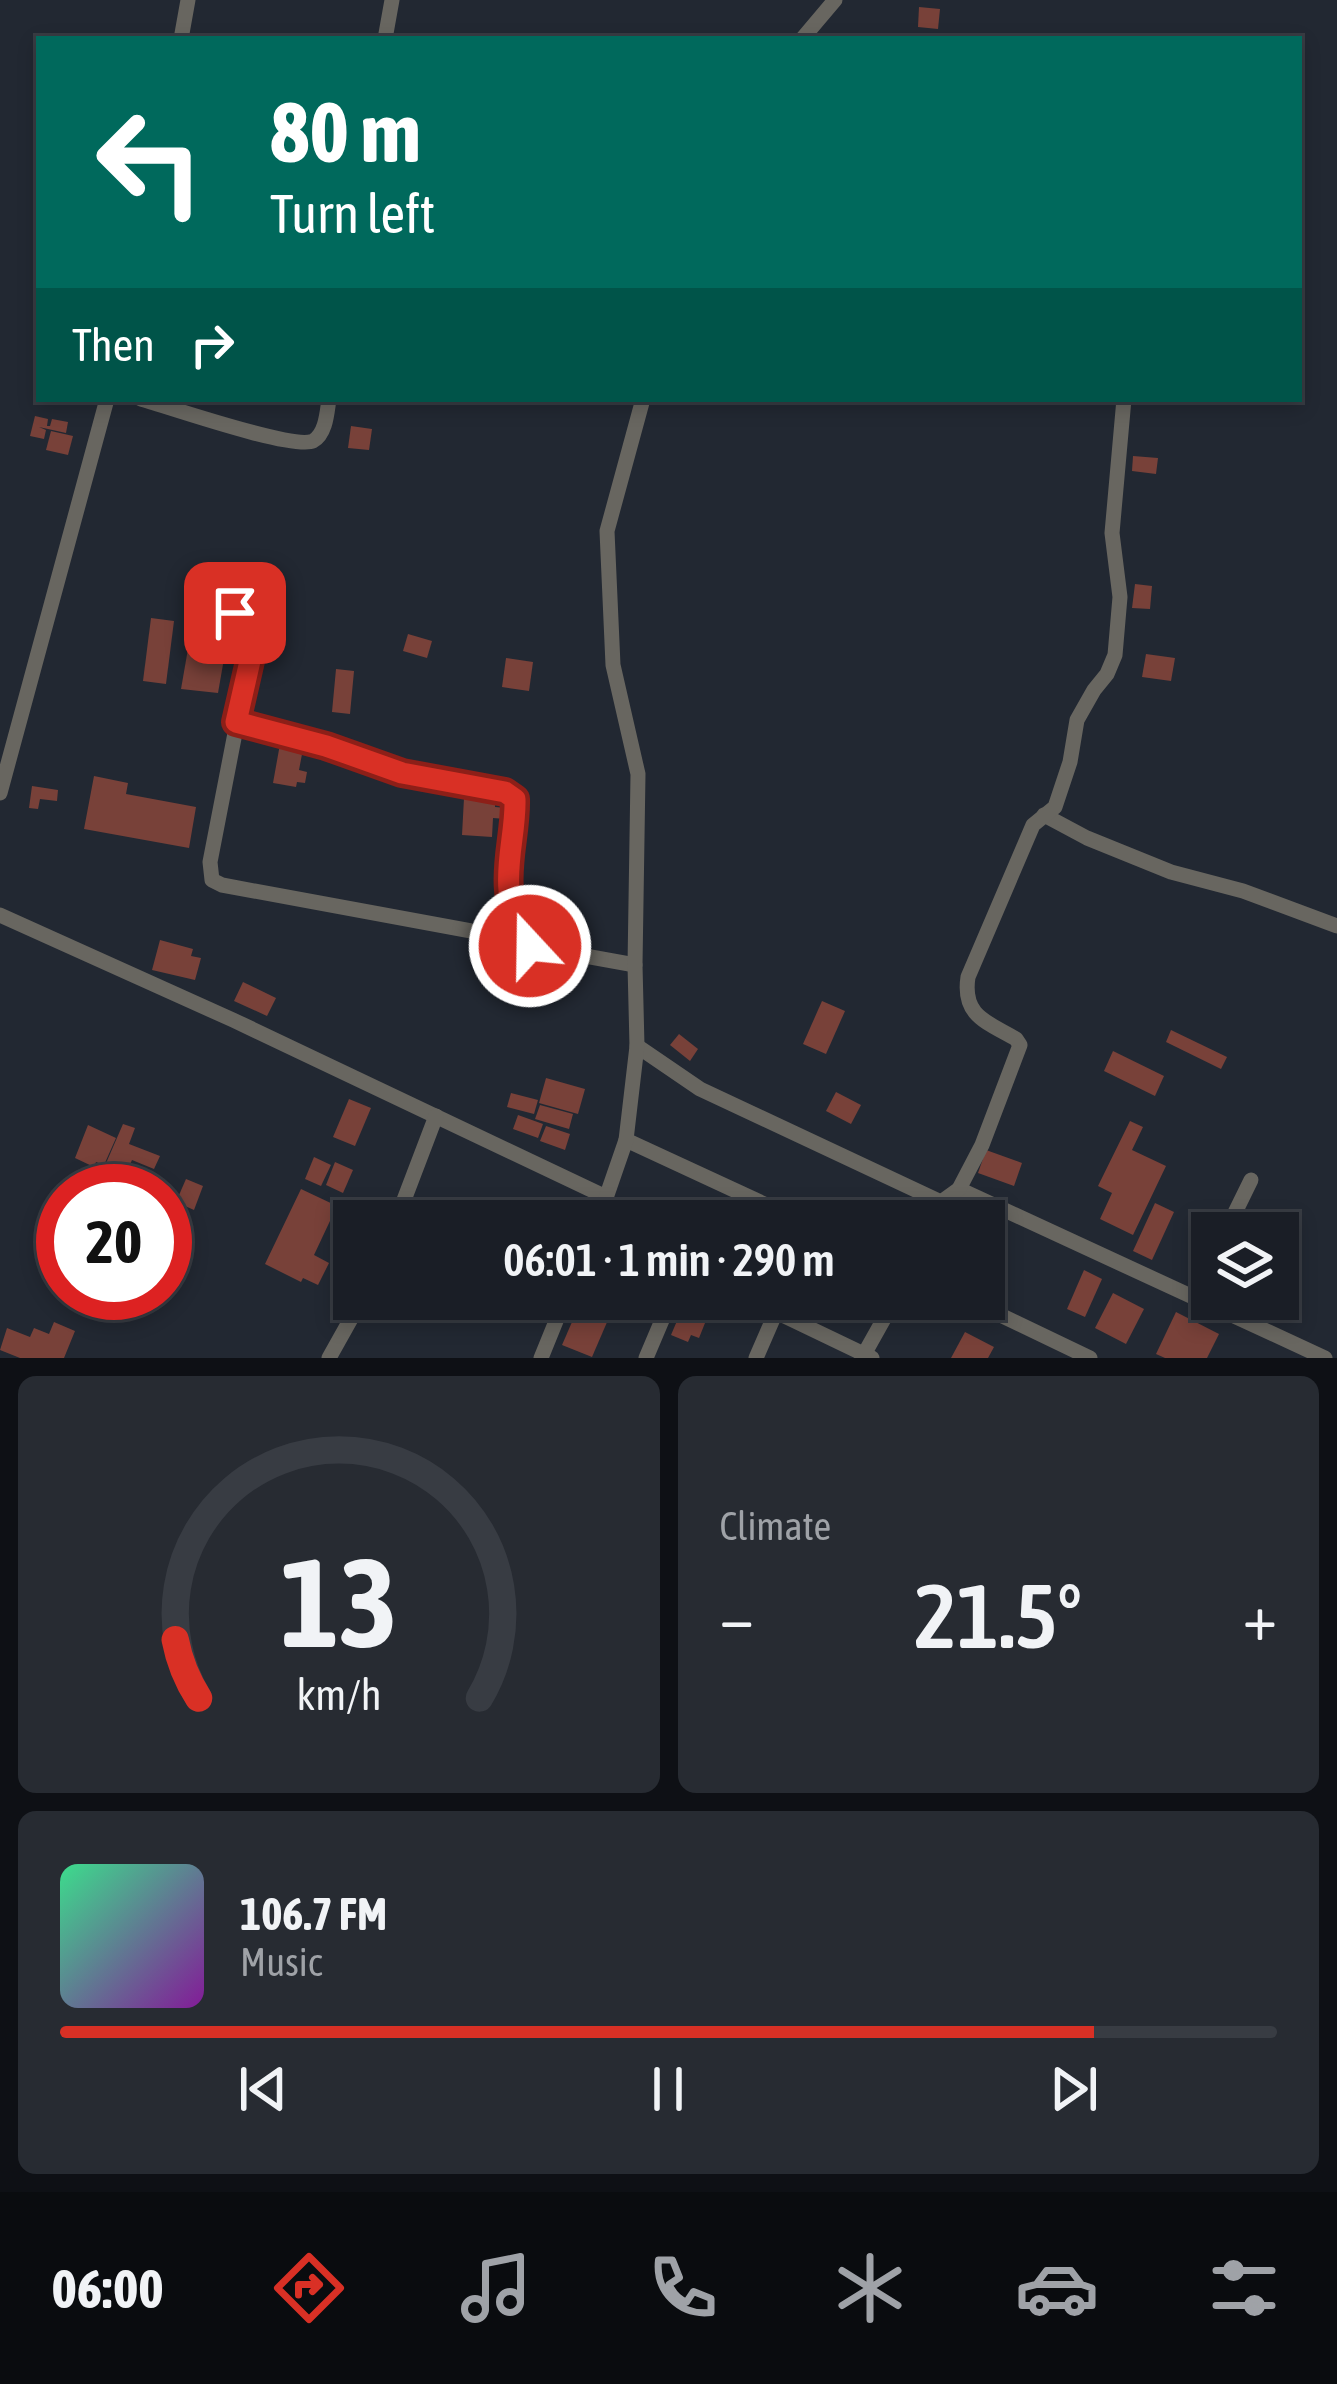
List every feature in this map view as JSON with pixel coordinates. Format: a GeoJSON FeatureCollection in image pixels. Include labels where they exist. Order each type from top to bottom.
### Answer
{"type":"FeatureCollection","features":[{"type":"Feature","properties":{"kind":"street"},"geometry":{"type":"LineString","coordinates":[[182,36],[188,0]]}},
{"type":"Feature","properties":{"kind":"street"},"geometry":{"type":"LineString","coordinates":[[386,36],[392,0]]}},
{"type":"Feature","properties":{"kind":"street"},"geometry":{"type":"LineString","coordinates":[[805,36],[835,0]]}},
{"type":"Feature","properties":{"kind":"street"},"geometry":{"type":"LineString","coordinates":[[0,793],[106,402]]}},
{"type":"Feature","properties":{"kind":"street"},"geometry":{"type":"LineString","coordinates":[[151,402],[278,440],[307,443],[324,429],[328,402]]}},
{"type":"Feature","properties":{"kind":"street"},"geometry":{"type":"LineString","coordinates":[[605,1200],[626,1140],[637,1046],[638,774],[614,665],[607,531],[642,402]]}},
{"type":"Feature","properties":{"kind":"street"},"geometry":{"type":"LineString","coordinates":[[944,1200],[959,1189],[982,1145],[1020,1045],[976,1016],[967,998],[968,977],[1033,825],[1055,807],[1077,720],[1115,655],[1120,597],[1112,533],[1124,402]]}},
{"type":"Feature","properties":{"kind":"street"},"geometry":{"type":"LineString","coordinates":[[201,586],[235,613],[248,639],[250,661],[210,862],[212,880],[635,965]]}},
{"type":"Feature","properties":{"kind":"street"},"geometry":{"type":"LineString","coordinates":[[236,722],[402,773],[505,792],[515,799],[508,886],[512,908],[530,946]]}},
{"type":"Feature","properties":{"kind":"street"},"geometry":{"type":"LineString","coordinates":[[1044,815],[1171,872],[1244,891],[1337,926]]}},
{"type":"Feature","properties":{"kind":"street"},"geometry":{"type":"LineString","coordinates":[[0,915],[606,1197]]}},
{"type":"Feature","properties":{"kind":"street"},"geometry":{"type":"LineString","coordinates":[[637,1046],[700,1089],[937,1200]]}},
{"type":"Feature","properties":{"kind":"street"},"geometry":{"type":"LineString","coordinates":[[404,1200],[436,1116]]}},
{"type":"Feature","properties":{"kind":"street"},"geometry":{"type":"LineString","coordinates":[[626,1140],[756,1200]]}},
{"type":"Feature","properties":{"kind":"street"},"geometry":{"type":"LineString","coordinates":[[1235,1212],[1251,1180]]}},
{"type":"Feature","properties":{"kind":"street"},"geometry":{"type":"LineString","coordinates":[[959,1189],[1191,1294]]}},
{"type":"Feature","properties":{"kind":"street"},"geometry":{"type":"LineString","coordinates":[[1005,1317],[1090,1358]]}},
{"type":"Feature","properties":{"kind":"street"},"geometry":{"type":"LineString","coordinates":[[329,1358],[350,1320]]}},
{"type":"Feature","properties":{"kind":"street"},"geometry":{"type":"LineString","coordinates":[[541,1358],[557,1320]]}},
{"type":"Feature","properties":{"kind":"street"},"geometry":{"type":"LineString","coordinates":[[646,1358],[662,1320]]}},
{"type":"Feature","properties":{"kind":"street"},"geometry":{"type":"LineString","coordinates":[[756,1358],[773,1320]]}},
{"type":"Feature","properties":{"kind":"street"},"geometry":{"type":"LineString","coordinates":[[792,1320],[866,1357],[884,1320]]}},
{"type":"Feature","properties":{"kind":"street"},"geometry":{"type":"LineString","coordinates":[[1245,1320],[1325,1358]]}},
{"type":"Feature","properties":{"kind":"building"},"geometry":{"type":"Polygon","coordinates":[[[919,7],[940,9],[938,29],[918,27],[919,7]]]}},
{"type":"Feature","properties":{"kind":"building"},"geometry":{"type":"Polygon","coordinates":[[[35,416],[48,419],[47,426],[52,419],[68,422],[66,433],[39,427],[46,430],[44,439],[30,436],[35,416]]]}},
{"type":"Feature","properties":{"kind":"building"},"geometry":{"type":"Polygon","coordinates":[[[351,426],[372,429],[369,450],[348,448],[351,426]]]}},
{"type":"Feature","properties":{"kind":"building"},"geometry":{"type":"Polygon","coordinates":[[[51,431],[73,436],[68,455],[46,450],[51,431]]]}},
{"type":"Feature","properties":{"kind":"building"},"geometry":{"type":"Polygon","coordinates":[[[1133,456],[1158,458],[1156,474],[1132,471],[1133,456]]]}},
{"type":"Feature","properties":{"kind":"building"},"geometry":{"type":"Polygon","coordinates":[[[1135,584],[1152,586],[1150,609],[1132,608],[1135,584]]]}},
{"type":"Feature","properties":{"kind":"building"},"geometry":{"type":"Polygon","coordinates":[[[151,618],[174,621],[166,684],[143,681],[151,618]]]}},
{"type":"Feature","properties":{"kind":"building"},"geometry":{"type":"Polygon","coordinates":[[[192,626],[229,630],[218,693],[181,689],[192,626]]]}},
{"type":"Feature","properties":{"kind":"building"},"geometry":{"type":"Polygon","coordinates":[[[408,634],[432,641],[427,658],[403,651],[408,634]]]}},
{"type":"Feature","properties":{"kind":"building"},"geometry":{"type":"Polygon","coordinates":[[[1146,654],[1175,658],[1171,681],[1142,677],[1146,654]]]}},
{"type":"Feature","properties":{"kind":"building"},"geometry":{"type":"Polygon","coordinates":[[[506,658],[533,662],[529,691],[502,687],[506,658]]]}},
{"type":"Feature","properties":{"kind":"building"},"geometry":{"type":"Polygon","coordinates":[[[336,669],[354,671],[350,714],[332,712],[336,669]]]}},
{"type":"Feature","properties":{"kind":"building"},"geometry":{"type":"Polygon","coordinates":[[[280,744],[303,749],[299,770],[307,772],[305,783],[297,782],[296,787],[273,783],[280,744]]]}},
{"type":"Feature","properties":{"kind":"building"},"geometry":{"type":"Polygon","coordinates":[[[94,776],[128,783],[126,794],[196,807],[189,848],[84,829],[94,776]]]}},
{"type":"Feature","properties":{"kind":"building"},"geometry":{"type":"Polygon","coordinates":[[[32,786],[58,790],[57,801],[40,799],[38,809],[29,808],[32,786]]]}},
{"type":"Feature","properties":{"kind":"building"},"geometry":{"type":"Polygon","coordinates":[[[464,798],[495,800],[495,807],[507,808],[506,819],[493,818],[492,837],[462,835],[464,798]]]}},
{"type":"Feature","properties":{"kind":"building"},"geometry":{"type":"Polygon","coordinates":[[[160,940],[193,949],[191,956],[201,958],[195,980],[152,970],[160,940]]]}},
{"type":"Feature","properties":{"kind":"building"},"geometry":{"type":"Polygon","coordinates":[[[243,982],[276,998],[267,1016],[234,1001],[243,982]]]}},
{"type":"Feature","properties":{"kind":"building"},"geometry":{"type":"Polygon","coordinates":[[[822,1001],[845,1011],[826,1054],[803,1044],[822,1001]]]}},
{"type":"Feature","properties":{"kind":"building"},"geometry":{"type":"Polygon","coordinates":[[[1171,1030],[1227,1057],[1221,1069],[1166,1042],[1171,1030]]]}},
{"type":"Feature","properties":{"kind":"building"},"geometry":{"type":"Polygon","coordinates":[[[679,1034],[698,1049],[690,1061],[670,1045],[679,1034]]]}},
{"type":"Feature","properties":{"kind":"building"},"geometry":{"type":"Polygon","coordinates":[[[1113,1051],[1164,1076],[1155,1096],[1104,1071],[1113,1051]]]}},
{"type":"Feature","properties":{"kind":"building"},"geometry":{"type":"Polygon","coordinates":[[[546,1078],[585,1089],[578,1114],[539,1103],[546,1078]]]}},
{"type":"Feature","properties":{"kind":"building"},"geometry":{"type":"Polygon","coordinates":[[[836,1092],[861,1105],[851,1124],[826,1111],[836,1092]]]}},
{"type":"Feature","properties":{"kind":"building"},"geometry":{"type":"Polygon","coordinates":[[[511,1093],[538,1100],[534,1114],[507,1107],[511,1093]]]}},
{"type":"Feature","properties":{"kind":"building"},"geometry":{"type":"Polygon","coordinates":[[[349,1099],[371,1108],[355,1146],[333,1137],[349,1099]]]}},
{"type":"Feature","properties":{"kind":"building"},"geometry":{"type":"Polygon","coordinates":[[[540,1105],[573,1114],[569,1129],[535,1119],[540,1105]]]}},
{"type":"Feature","properties":{"kind":"building"},"geometry":{"type":"Polygon","coordinates":[[[518,1115],[543,1124],[538,1138],[513,1129],[518,1115]]]}},
{"type":"Feature","properties":{"kind":"building"},"geometry":{"type":"Polygon","coordinates":[[[1130,1121],[1143,1127],[1132,1150],[1166,1166],[1133,1235],[1100,1219],[1112,1193],[1098,1186],[1130,1121]]]}},
{"type":"Feature","properties":{"kind":"building"},"geometry":{"type":"Polygon","coordinates":[[[123,1124],[135,1128],[129,1144],[160,1156],[156,1164],[132,1160],[130,1164],[106,1164],[123,1124]]]}},
{"type":"Feature","properties":{"kind":"building"},"geometry":{"type":"Polygon","coordinates":[[[88,1125],[116,1138],[104,1164],[75,1158],[88,1125]]]}},
{"type":"Feature","properties":{"kind":"building"},"geometry":{"type":"Polygon","coordinates":[[[546,1126],[570,1134],[565,1150],[540,1141],[546,1126]]]}},
{"type":"Feature","properties":{"kind":"building"},"geometry":{"type":"Polygon","coordinates":[[[986,1150],[1022,1163],[1014,1186],[978,1173],[986,1150]]]}},
{"type":"Feature","properties":{"kind":"building"},"geometry":{"type":"Polygon","coordinates":[[[314,1157],[331,1165],[321,1186],[305,1179],[314,1157]]]}},
{"type":"Feature","properties":{"kind":"building"},"geometry":{"type":"Polygon","coordinates":[[[335,1162],[353,1170],[343,1193],[326,1185],[335,1162]]]}},
{"type":"Feature","properties":{"kind":"building"},"geometry":{"type":"Polygon","coordinates":[[[192,1181],[203,1186],[192,1209],[192,1181]]]}},
{"type":"Feature","properties":{"kind":"building"},"geometry":{"type":"Polygon","coordinates":[[[301,1189],[333,1204],[333,1215],[314,1255],[329,1263],[318,1285],[265,1264],[301,1189]]]}},
{"type":"Feature","properties":{"kind":"building"},"geometry":{"type":"Polygon","coordinates":[[[1155,1203],[1174,1212],[1152,1260],[1133,1251],[1155,1203]]]}},
{"type":"Feature","properties":{"kind":"building"},"geometry":{"type":"Polygon","coordinates":[[[1084,1270],[1102,1279],[1085,1317],[1067,1309],[1084,1270]]]}},
{"type":"Feature","properties":{"kind":"building"},"geometry":{"type":"Polygon","coordinates":[[[1113,1293],[1144,1309],[1126,1344],[1095,1328],[1113,1293]]]}},
{"type":"Feature","properties":{"kind":"building"},"geometry":{"type":"Polygon","coordinates":[[[1176,1312],[1219,1334],[1207,1358],[1156,1354],[1176,1312]]]}},
{"type":"Feature","properties":{"kind":"building"},"geometry":{"type":"Polygon","coordinates":[[[573,1320],[608,1320],[592,1357],[562,1345],[573,1320]]]}},
{"type":"Feature","properties":{"kind":"building"},"geometry":{"type":"Polygon","coordinates":[[[677,1320],[706,1320],[699,1338],[691,1335],[688,1342],[671,1335],[677,1320]]]}},
{"type":"Feature","properties":{"kind":"building"},"geometry":{"type":"Polygon","coordinates":[[[54,1322],[75,1331],[64,1358],[20,1358],[0,1350],[7,1328],[30,1337],[34,1328],[49,1334],[54,1322]]]}},
{"type":"Feature","properties":{"kind":"building"},"geometry":{"type":"Polygon","coordinates":[[[965,1332],[994,1347],[988,1358],[951,1358],[965,1332]]]}},
{"type":"Feature","properties":{"kind":"route"},"geometry":{"type":"LineString","coordinates":[[235,613],[248,639],[250,661],[236,722],[402,773],[505,792],[515,799],[508,886],[512,908],[530,946]]}}]}
